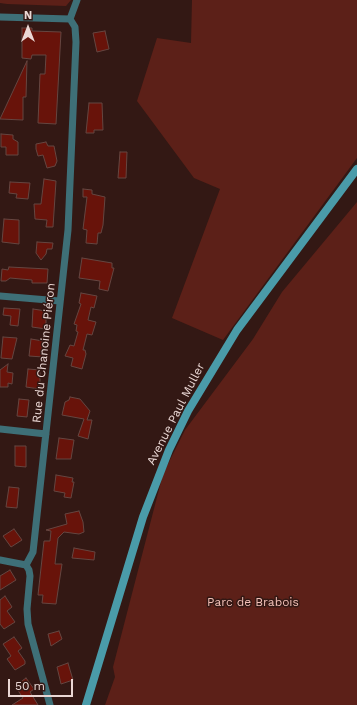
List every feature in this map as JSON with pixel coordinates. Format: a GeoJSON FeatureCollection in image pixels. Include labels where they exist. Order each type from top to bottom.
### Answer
{"type":"FeatureCollection","features":[{"type":"Feature","properties":{"kind":"main road","name":"Avenue Paul Muller"},"geometry":{"type":"LineString","coordinates":[[86,705],[142,517],[169,450],[188,411],[237,330],[357,169]]}},
{"type":"Feature","properties":{"kind":"street"},"geometry":{"type":"LineString","coordinates":[[0,17],[70,18],[77,0]]}},
{"type":"Feature","properties":{"kind":"street","name":"Rue du Chanoine Piéron"},"geometry":{"type":"LineString","coordinates":[[26,565],[33,552],[69,210],[76,42],[75,26],[70,18]]}},
{"type":"Feature","properties":{"kind":"street"},"geometry":{"type":"LineString","coordinates":[[0,296],[60,301]]}},
{"type":"Feature","properties":{"kind":"street"},"geometry":{"type":"LineString","coordinates":[[0,429],[46,434]]}},
{"type":"Feature","properties":{"kind":"street"},"geometry":{"type":"LineString","coordinates":[[0,560],[26,565],[30,570],[27,609],[28,624],[50,705]]}},
{"type":"Feature","properties":{"kind":"green space"},"geometry":{"type":"Polygon","coordinates":[[[0,0],[71,0],[66,6],[7,4],[0,3],[0,0]]]}},
{"type":"Feature","properties":{"kind":"green space"},"geometry":{"type":"Polygon","coordinates":[[[192,0],[357,0],[357,158],[223,340],[172,318],[220,189],[194,178],[137,101],[157,38],[191,43],[192,0]]]}},
{"type":"Feature","properties":{"kind":"green space","name":"Parc de Brabois"},"geometry":{"type":"Polygon","coordinates":[[[357,202],[357,705],[105,705],[115,677],[113,667],[163,474],[185,430],[253,339],[282,292],[357,202]]]}},
{"type":"Feature","properties":{"kind":"building"},"geometry":{"type":"Polygon","coordinates":[[[22,28],[32,28],[32,31],[61,32],[56,124],[38,123],[40,74],[45,74],[46,55],[32,55],[31,59],[22,58],[22,28]]]}},
{"type":"Feature","properties":{"kind":"building"},"geometry":{"type":"Polygon","coordinates":[[[105,31],[109,49],[97,52],[93,33],[105,31]]]}},
{"type":"Feature","properties":{"kind":"building"},"geometry":{"type":"Polygon","coordinates":[[[27,61],[26,97],[23,97],[23,120],[0,119],[27,61]]]}},
{"type":"Feature","properties":{"kind":"building"},"geometry":{"type":"Polygon","coordinates":[[[89,103],[102,103],[103,130],[94,130],[94,133],[86,133],[89,103]]]}},
{"type":"Feature","properties":{"kind":"building"},"geometry":{"type":"Polygon","coordinates":[[[1,134],[13,135],[13,139],[18,142],[18,155],[6,155],[6,147],[1,147],[1,134]]]}},
{"type":"Feature","properties":{"kind":"building"},"geometry":{"type":"Polygon","coordinates":[[[46,142],[48,146],[54,146],[57,161],[55,166],[47,168],[43,155],[38,156],[36,149],[36,144],[46,142]]]}},
{"type":"Feature","properties":{"kind":"building"},"geometry":{"type":"Polygon","coordinates":[[[120,152],[127,152],[126,178],[118,178],[120,152]]]}},
{"type":"Feature","properties":{"kind":"building"},"geometry":{"type":"Polygon","coordinates":[[[44,179],[56,181],[53,227],[46,227],[47,220],[35,219],[34,204],[41,204],[44,179]]]}},
{"type":"Feature","properties":{"kind":"building"},"geometry":{"type":"Polygon","coordinates":[[[10,182],[30,183],[28,199],[16,198],[17,194],[9,193],[10,182]]]}},
{"type":"Feature","properties":{"kind":"building"},"geometry":{"type":"Polygon","coordinates":[[[83,189],[92,190],[92,194],[105,197],[103,225],[101,233],[98,233],[97,244],[86,243],[87,230],[83,229],[87,197],[83,197],[83,189]]]}},
{"type":"Feature","properties":{"kind":"building"},"geometry":{"type":"Polygon","coordinates":[[[4,219],[19,220],[19,244],[2,242],[4,219]]]}},
{"type":"Feature","properties":{"kind":"building"},"geometry":{"type":"Polygon","coordinates":[[[37,242],[53,243],[52,249],[47,249],[46,254],[41,260],[36,253],[37,242]]]}},
{"type":"Feature","properties":{"kind":"building"},"geometry":{"type":"Polygon","coordinates":[[[82,258],[112,263],[112,268],[114,268],[108,291],[99,289],[100,281],[79,278],[82,258]]]}},
{"type":"Feature","properties":{"kind":"building"},"geometry":{"type":"Polygon","coordinates":[[[9,267],[48,269],[47,283],[32,283],[32,280],[10,278],[6,281],[1,281],[2,269],[8,270],[9,267]]]}},
{"type":"Feature","properties":{"kind":"building"},"geometry":{"type":"Polygon","coordinates":[[[81,293],[97,296],[94,308],[91,307],[88,320],[96,322],[92,335],[87,334],[83,350],[85,350],[86,354],[82,369],[71,366],[73,358],[65,356],[70,345],[74,346],[78,332],[76,331],[77,325],[74,324],[81,304],[79,303],[81,293]]]}},
{"type":"Feature","properties":{"kind":"building"},"geometry":{"type":"Polygon","coordinates":[[[4,308],[20,309],[18,326],[10,325],[11,316],[3,315],[4,308]]]}},
{"type":"Feature","properties":{"kind":"building"},"geometry":{"type":"Polygon","coordinates":[[[33,309],[46,311],[46,329],[32,327],[33,309]]]}},
{"type":"Feature","properties":{"kind":"building"},"geometry":{"type":"Polygon","coordinates":[[[3,337],[17,338],[12,359],[1,358],[3,337]]]}},
{"type":"Feature","properties":{"kind":"building"},"geometry":{"type":"Polygon","coordinates":[[[31,339],[43,341],[43,357],[29,356],[31,339]]]}},
{"type":"Feature","properties":{"kind":"building"},"geometry":{"type":"Polygon","coordinates":[[[8,364],[7,372],[13,373],[12,384],[8,383],[8,387],[0,387],[0,370],[8,364]]]}},
{"type":"Feature","properties":{"kind":"building"},"geometry":{"type":"Polygon","coordinates":[[[28,369],[40,370],[40,389],[26,387],[28,369]]]}},
{"type":"Feature","properties":{"kind":"building"},"geometry":{"type":"Polygon","coordinates":[[[70,397],[80,399],[90,411],[87,420],[92,420],[88,439],[78,436],[84,419],[62,415],[65,402],[69,400],[70,397]]]}},
{"type":"Feature","properties":{"kind":"building"},"geometry":{"type":"Polygon","coordinates":[[[19,399],[29,400],[27,417],[17,416],[19,399]]]}},
{"type":"Feature","properties":{"kind":"building"},"geometry":{"type":"Polygon","coordinates":[[[59,438],[74,440],[71,459],[56,459],[59,438]]]}},
{"type":"Feature","properties":{"kind":"building"},"geometry":{"type":"Polygon","coordinates":[[[15,446],[26,446],[26,467],[15,466],[15,446]]]}},
{"type":"Feature","properties":{"kind":"building"},"geometry":{"type":"Polygon","coordinates":[[[56,475],[73,478],[72,482],[74,482],[71,498],[64,497],[65,493],[54,491],[56,475]]]}},
{"type":"Feature","properties":{"kind":"building"},"geometry":{"type":"Polygon","coordinates":[[[9,487],[19,488],[17,508],[6,507],[9,487]]]}},
{"type":"Feature","properties":{"kind":"building"},"geometry":{"type":"Polygon","coordinates":[[[79,511],[83,522],[84,532],[79,534],[64,532],[58,538],[55,564],[62,564],[56,604],[42,603],[43,595],[38,595],[44,541],[50,541],[51,531],[46,530],[67,524],[65,514],[79,511]]]}},
{"type":"Feature","properties":{"kind":"building"},"geometry":{"type":"Polygon","coordinates":[[[14,529],[22,540],[11,547],[3,536],[14,529]]]}},
{"type":"Feature","properties":{"kind":"building"},"geometry":{"type":"Polygon","coordinates":[[[74,548],[95,552],[94,560],[72,558],[74,548]]]}},
{"type":"Feature","properties":{"kind":"building"},"geometry":{"type":"Polygon","coordinates":[[[10,570],[16,580],[0,590],[0,576],[10,570]]]}},
{"type":"Feature","properties":{"kind":"building"},"geometry":{"type":"Polygon","coordinates":[[[5,596],[12,607],[7,611],[15,622],[4,629],[0,624],[0,600],[5,596]]]}},
{"type":"Feature","properties":{"kind":"building"},"geometry":{"type":"Polygon","coordinates":[[[59,631],[62,639],[51,646],[48,634],[59,631]]]}},
{"type":"Feature","properties":{"kind":"building"},"geometry":{"type":"Polygon","coordinates":[[[14,637],[22,648],[18,651],[25,661],[25,664],[15,670],[7,659],[11,656],[3,644],[14,637]]]}},
{"type":"Feature","properties":{"kind":"building"},"geometry":{"type":"Polygon","coordinates":[[[68,663],[73,680],[61,684],[57,667],[68,663]]]}},
{"type":"Feature","properties":{"kind":"building"},"geometry":{"type":"Polygon","coordinates":[[[26,678],[34,689],[30,692],[38,705],[12,705],[23,698],[15,686],[26,678]]]}}]}
